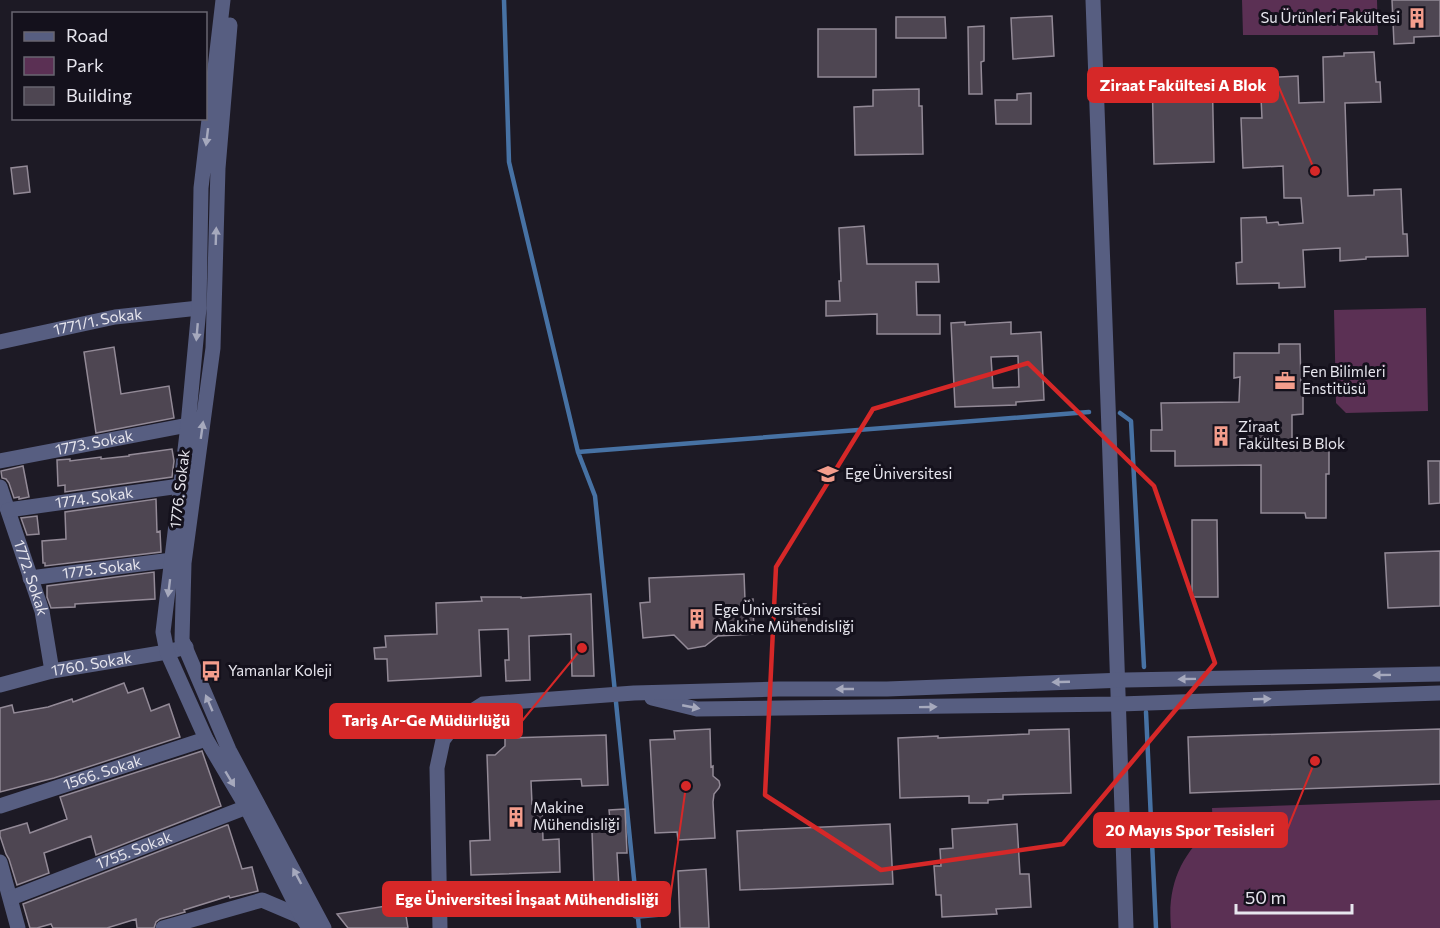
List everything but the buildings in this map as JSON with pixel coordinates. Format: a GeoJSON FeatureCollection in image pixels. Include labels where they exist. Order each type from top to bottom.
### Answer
{"type":"FeatureCollection","features":[{"type":"Feature","properties":{"kind":"street","name":"1776. Sokak"},"geometry":{"type":"LineString","coordinates":[[223,0],[228,11],[218,168],[213,348],[184,563],[182,640],[252,806],[314,923]]}},
{"type":"Feature","properties":{"kind":"street"},"geometry":{"type":"LineString","coordinates":[[1093,0],[1120,704],[1126,928]]}},
{"type":"Feature","properties":{"kind":"street","name":"1776. Sokak"},"geometry":{"type":"LineString","coordinates":[[228,11],[201,189],[199,308],[188,425],[163,632],[167,652],[206,739],[252,806]]}},
{"type":"Feature","properties":{"kind":"street","name":"1771/1. Sokak"},"geometry":{"type":"LineString","coordinates":[[0,342],[116,317],[199,308]]}},
{"type":"Feature","properties":{"kind":"street","name":"1773. Sokak"},"geometry":{"type":"LineString","coordinates":[[0,461],[188,425]]}},
{"type":"Feature","properties":{"kind":"street","name":"1774. Sokak"},"geometry":{"type":"LineString","coordinates":[[8,510],[180,486]]}},
{"type":"Feature","properties":{"kind":"street","name":"1772. Sokak"},"geometry":{"type":"LineString","coordinates":[[0,487],[42,611],[52,671]]}},
{"type":"Feature","properties":{"kind":"street","name":"1775. Sokak"},"geometry":{"type":"LineString","coordinates":[[30,578],[172,560]]}},
{"type":"Feature","properties":{"kind":"street","name":"1760. Sokak"},"geometry":{"type":"LineString","coordinates":[[0,685],[52,671],[186,647]]}},
{"type":"Feature","properties":{"kind":"street"},"geometry":{"type":"LineString","coordinates":[[440,928],[437,768],[442,740],[458,720],[483,704],[624,694],[778,689],[887,689],[1119,680],[1440,674]]}},
{"type":"Feature","properties":{"kind":"street"},"geometry":{"type":"LineString","coordinates":[[887,689],[888,707]]}},
{"type":"Feature","properties":{"kind":"street"},"geometry":{"type":"LineString","coordinates":[[802,690],[802,708]]}},
{"type":"Feature","properties":{"kind":"street"},"geometry":{"type":"LineString","coordinates":[[624,694],[697,709],[1120,704],[1440,693]]}},
{"type":"Feature","properties":{"kind":"street","name":"1566. Sokak"},"geometry":{"type":"LineString","coordinates":[[0,806],[206,739]]}},
{"type":"Feature","properties":{"kind":"street","name":"1755. Sokak"},"geometry":{"type":"LineString","coordinates":[[10,898],[252,806]]}},
{"type":"Feature","properties":{"kind":"street"},"geometry":{"type":"LineString","coordinates":[[0,862],[18,928]]}},
{"type":"Feature","properties":{"kind":"street"},"geometry":{"type":"LineString","coordinates":[[163,928],[202,923],[262,900],[314,923]]}},
{"type":"Feature","properties":{"kind":"street"},"geometry":{"type":"LineString","coordinates":[[638,913],[658,911]]}},
{"type":"Feature","properties":{"kind":"highlighted area"},"geometry":{"type":"Polygon","coordinates":[[[1028,363],[1154,486],[1215,663],[1063,844],[881,870],[765,795],[776,567],[873,409],[1028,363]]]}},
{"type":"Feature","properties":{"kind":"green space"},"geometry":{"type":"Polygon","coordinates":[[[1242,0],[1377,0],[1378,35],[1243,35],[1242,0]]]}},
{"type":"Feature","properties":{"kind":"green space"},"geometry":{"type":"Polygon","coordinates":[[[1426,308],[1428,411],[1346,413],[1336,403],[1334,310],[1426,308]]]}},
{"type":"Feature","properties":{"kind":"green space"},"geometry":{"type":"Polygon","coordinates":[[[1440,800],[1440,928],[1171,928],[1171,898],[1178,871],[1192,848],[1213,827],[1212,808],[1440,800]]]}},
{"type":"Feature","properties":{"kind":"waterway"},"geometry":{"type":"LineString","coordinates":[[504,0],[509,162],[578,452],[595,496],[639,928]]}},
{"type":"Feature","properties":{"kind":"waterway"},"geometry":{"type":"LineString","coordinates":[[578,452],[1089,412]]}},
{"type":"Feature","properties":{"kind":"waterway"},"geometry":{"type":"LineString","coordinates":[[1120,413],[1131,421],[1144,667]]}},
{"type":"Feature","properties":{"kind":"waterway"},"geometry":{"type":"LineString","coordinates":[[1146,712],[1156,928]]}},
{"type":"Feature","properties":{"kind":"place","name":"Su Ürünleri Fakültesi"},"geometry":{"type":"Point","coordinates":[1417,18]}},
{"type":"Feature","properties":{"kind":"place","name":"Ziraat Fakültesi A Blok"},"geometry":{"type":"Point","coordinates":[1315,171]}},
{"type":"Feature","properties":{"kind":"place","name":"Fen Bilimleri Enstitüsü"},"geometry":{"type":"Point","coordinates":[1285,381]}},
{"type":"Feature","properties":{"kind":"place","name":"Ziraat Fakültesi B Blok"},"geometry":{"type":"Point","coordinates":[1221,436]}},
{"type":"Feature","properties":{"kind":"place","name":"Ege Üniversitesi"},"geometry":{"type":"Point","coordinates":[828,474]}},
{"type":"Feature","properties":{"kind":"place","name":"Ege Üniversitesi Makine Mühendisliği"},"geometry":{"type":"Point","coordinates":[697,619]}},
{"type":"Feature","properties":{"kind":"place","name":"Tariş Ar-Ge Müdürlüğü"},"geometry":{"type":"Point","coordinates":[582,648]}},
{"type":"Feature","properties":{"kind":"place","name":"Yamanlar Koleji"},"geometry":{"type":"Point","coordinates":[211,671]}},
{"type":"Feature","properties":{"kind":"place","name":"20 Mayıs Spor Tesisleri"},"geometry":{"type":"Point","coordinates":[1315,761]}},
{"type":"Feature","properties":{"kind":"place","name":"Ege Üniversitesi İnşaat Mühendisliği"},"geometry":{"type":"Point","coordinates":[686,786]}},
{"type":"Feature","properties":{"kind":"place","name":"Makine Mühendisliği"},"geometry":{"type":"Point","coordinates":[516,817]}}]}
